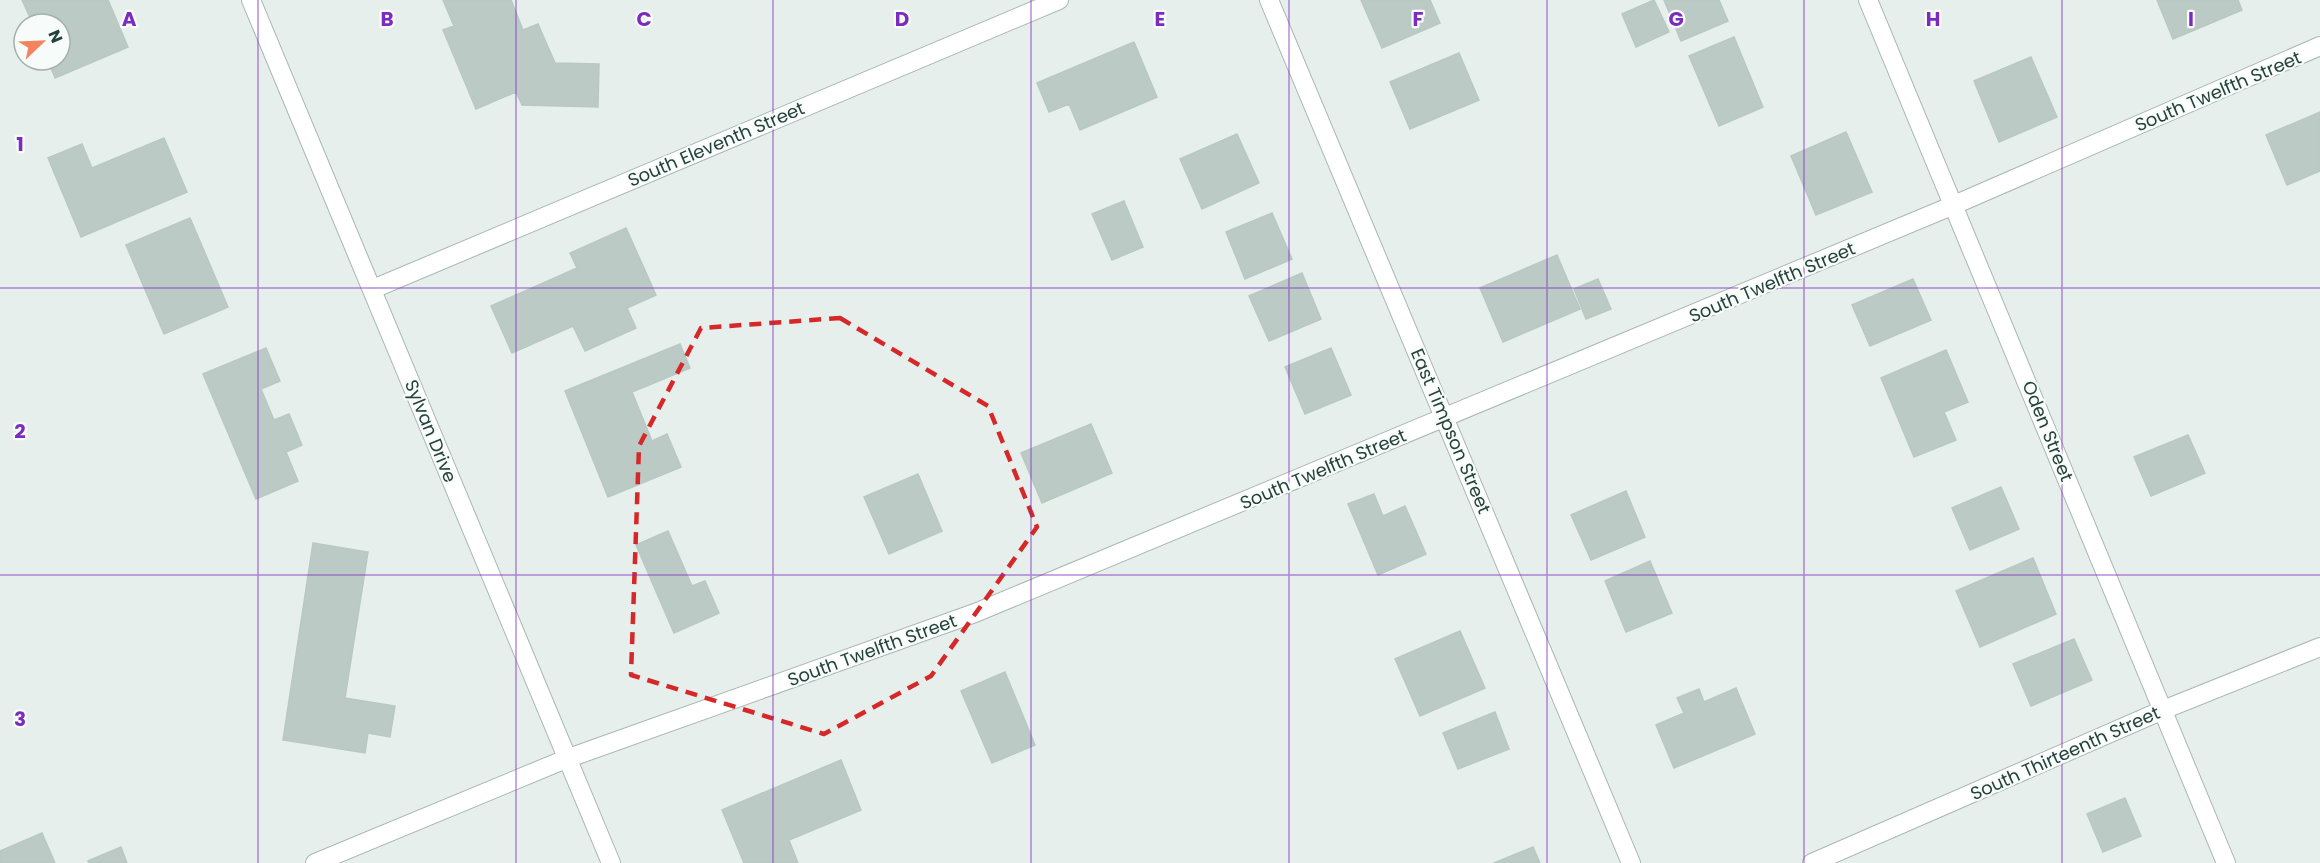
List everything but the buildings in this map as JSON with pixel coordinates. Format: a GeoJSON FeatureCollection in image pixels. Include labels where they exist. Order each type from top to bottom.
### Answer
{"type":"FeatureCollection","features":[{"type":"Feature","properties":{"kind":"street","name":"Sylvan Drive"},"geometry":{"type":"LineString","coordinates":[[251,0],[611,863]]}},
{"type":"Feature","properties":{"kind":"street","name":"South Eleventh Street"},"geometry":{"type":"LineString","coordinates":[[373,289],[1059,0]]}},
{"type":"Feature","properties":{"kind":"street","name":"East Timpson Street"},"geometry":{"type":"LineString","coordinates":[[1269,0],[1631,863]]}},
{"type":"Feature","properties":{"kind":"street","name":"Oden Street"},"geometry":{"type":"LineString","coordinates":[[1868,0],[2226,863]]}},
{"type":"Feature","properties":{"kind":"street","name":"South Twelfth Street"},"geometry":{"type":"LineString","coordinates":[[315,863],[567,759],[975,613],[1954,205],[2320,46]]}},
{"type":"Feature","properties":{"kind":"street","name":"South Thirteenth Street"},"geometry":{"type":"LineString","coordinates":[[1812,863],[2163,710],[2320,647]]}},
{"type":"Feature","properties":{"kind":"highlighted area"},"geometry":{"type":"Polygon","coordinates":[[[840,318],[988,406],[1037,527],[931,676],[824,734],[631,675],[639,446],[701,328],[840,318]]]}}]}
